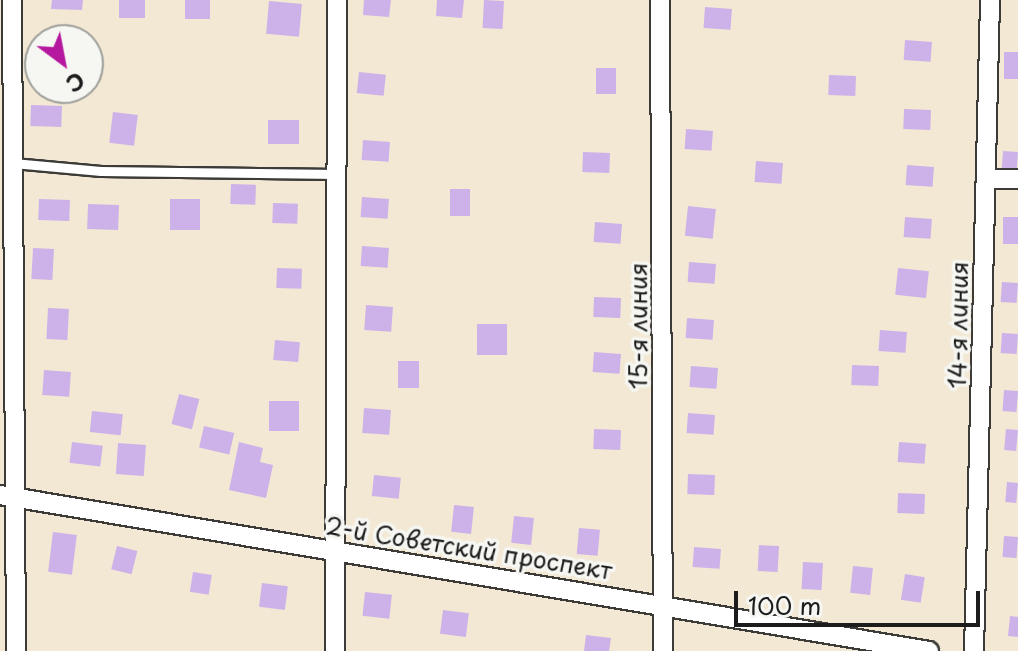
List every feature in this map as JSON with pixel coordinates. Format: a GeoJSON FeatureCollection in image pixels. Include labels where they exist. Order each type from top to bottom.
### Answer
{"type":"FeatureCollection","features":[{"type":"Feature","properties":{"kind":"street"},"geometry":{"type":"LineString","coordinates":[[12,0],[8,496],[16,651]]}},
{"type":"Feature","properties":{"kind":"street"},"geometry":{"type":"LineString","coordinates":[[335,651],[337,0]]}},
{"type":"Feature","properties":{"kind":"street","name":"15-я линия"},"geometry":{"type":"LineString","coordinates":[[660,0],[663,651]]}},
{"type":"Feature","properties":{"kind":"street","name":"14-я линия"},"geometry":{"type":"LineString","coordinates":[[974,651],[990,0]]}},
{"type":"Feature","properties":{"kind":"street"},"geometry":{"type":"LineString","coordinates":[[986,179],[1018,179]]}},
{"type":"Feature","properties":{"kind":"street","name":"2-й Советский проспект"},"geometry":{"type":"LineString","coordinates":[[8,496],[336,552],[664,603],[929,651]]}},
{"type":"Feature","properties":{"kind":"lane"},"geometry":{"type":"LineString","coordinates":[[13,163],[101,171],[337,174]]}},
{"type":"Feature","properties":{"kind":"building"},"geometry":{"type":"Polygon","coordinates":[[[52,0],[83,0],[82,10],[51,9],[52,0]]]}},
{"type":"Feature","properties":{"kind":"building"},"geometry":{"type":"Polygon","coordinates":[[[119,0],[145,0],[145,18],[119,18],[119,0]]]}},
{"type":"Feature","properties":{"kind":"building"},"geometry":{"type":"Polygon","coordinates":[[[185,0],[210,0],[210,19],[185,19],[185,0]]]}},
{"type":"Feature","properties":{"kind":"building"},"geometry":{"type":"Polygon","coordinates":[[[364,0],[391,0],[389,17],[363,15],[364,0]]]}},
{"type":"Feature","properties":{"kind":"building"},"geometry":{"type":"Polygon","coordinates":[[[437,0],[464,0],[462,18],[436,16],[437,0]]]}},
{"type":"Feature","properties":{"kind":"building"},"geometry":{"type":"Polygon","coordinates":[[[484,0],[504,1],[503,29],[483,28],[484,0]]]}},
{"type":"Feature","properties":{"kind":"building"},"geometry":{"type":"Polygon","coordinates":[[[269,1],[302,4],[299,37],[266,34],[269,1]]]}},
{"type":"Feature","properties":{"kind":"building"},"geometry":{"type":"Polygon","coordinates":[[[705,7],[732,9],[730,30],[704,28],[705,7]]]}},
{"type":"Feature","properties":{"kind":"building"},"geometry":{"type":"Polygon","coordinates":[[[905,40],[932,42],[931,62],[904,60],[905,40]]]}},
{"type":"Feature","properties":{"kind":"building"},"geometry":{"type":"Polygon","coordinates":[[[1004,52],[1018,52],[1018,79],[1004,79],[1004,52]]]}},
{"type":"Feature","properties":{"kind":"building"},"geometry":{"type":"Polygon","coordinates":[[[596,68],[616,68],[616,94],[596,94],[596,68]]]}},
{"type":"Feature","properties":{"kind":"building"},"geometry":{"type":"Polygon","coordinates":[[[359,72],[386,75],[384,96],[357,93],[359,72]]]}},
{"type":"Feature","properties":{"kind":"building"},"geometry":{"type":"Polygon","coordinates":[[[829,75],[856,76],[855,96],[828,95],[829,75]]]}},
{"type":"Feature","properties":{"kind":"building"},"geometry":{"type":"Polygon","coordinates":[[[31,105],[62,106],[61,127],[30,126],[31,105]]]}},
{"type":"Feature","properties":{"kind":"building"},"geometry":{"type":"Polygon","coordinates":[[[904,109],[931,110],[930,130],[903,129],[904,109]]]}},
{"type":"Feature","properties":{"kind":"building"},"geometry":{"type":"Polygon","coordinates":[[[113,112],[138,115],[134,146],[109,143],[113,112]]]}},
{"type":"Feature","properties":{"kind":"building"},"geometry":{"type":"Polygon","coordinates":[[[268,120],[299,120],[299,144],[268,144],[268,120]]]}},
{"type":"Feature","properties":{"kind":"building"},"geometry":{"type":"Polygon","coordinates":[[[686,129],[713,131],[712,151],[685,149],[686,129]]]}},
{"type":"Feature","properties":{"kind":"building"},"geometry":{"type":"Polygon","coordinates":[[[363,140],[390,142],[389,162],[362,160],[363,140]]]}},
{"type":"Feature","properties":{"kind":"building"},"geometry":{"type":"Polygon","coordinates":[[[1003,151],[1018,152],[1017,172],[1002,171],[1003,151]]]}},
{"type":"Feature","properties":{"kind":"building"},"geometry":{"type":"Polygon","coordinates":[[[583,152],[610,153],[609,173],[582,172],[583,152]]]}},
{"type":"Feature","properties":{"kind":"building"},"geometry":{"type":"Polygon","coordinates":[[[756,161],[783,163],[781,184],[755,182],[756,161]]]}},
{"type":"Feature","properties":{"kind":"building"},"geometry":{"type":"Polygon","coordinates":[[[907,165],[934,167],[933,187],[906,185],[907,165]]]}},
{"type":"Feature","properties":{"kind":"building"},"geometry":{"type":"Polygon","coordinates":[[[231,184],[256,185],[255,205],[230,204],[231,184]]]}},
{"type":"Feature","properties":{"kind":"building"},"geometry":{"type":"Polygon","coordinates":[[[450,189],[470,189],[470,216],[450,216],[450,189]]]}},
{"type":"Feature","properties":{"kind":"building"},"geometry":{"type":"Polygon","coordinates":[[[362,197],[389,199],[388,219],[361,217],[362,197]]]}},
{"type":"Feature","properties":{"kind":"building"},"geometry":{"type":"Polygon","coordinates":[[[39,199],[70,200],[69,221],[38,220],[39,199]]]}},
{"type":"Feature","properties":{"kind":"building"},"geometry":{"type":"Polygon","coordinates":[[[170,199],[200,199],[200,230],[170,230],[170,199]]]}},
{"type":"Feature","properties":{"kind":"building"},"geometry":{"type":"Polygon","coordinates":[[[273,203],[298,204],[297,224],[272,223],[273,203]]]}},
{"type":"Feature","properties":{"kind":"building"},"geometry":{"type":"Polygon","coordinates":[[[88,204],[119,205],[118,230],[87,229],[88,204]]]}},
{"type":"Feature","properties":{"kind":"building"},"geometry":{"type":"Polygon","coordinates":[[[688,206],[716,209],[713,239],[685,236],[688,206]]]}},
{"type":"Feature","properties":{"kind":"building"},"geometry":{"type":"Polygon","coordinates":[[[905,217],[932,219],[931,239],[904,237],[905,217]]]}},
{"type":"Feature","properties":{"kind":"building"},"geometry":{"type":"Polygon","coordinates":[[[1003,217],[1018,217],[1018,244],[1003,244],[1003,217]]]}},
{"type":"Feature","properties":{"kind":"building"},"geometry":{"type":"Polygon","coordinates":[[[595,222],[622,224],[621,244],[594,242],[595,222]]]}},
{"type":"Feature","properties":{"kind":"building"},"geometry":{"type":"Polygon","coordinates":[[[362,246],[389,248],[388,268],[361,266],[362,246]]]}},
{"type":"Feature","properties":{"kind":"building"},"geometry":{"type":"Polygon","coordinates":[[[33,248],[54,249],[52,280],[31,279],[33,248]]]}},
{"type":"Feature","properties":{"kind":"building"},"geometry":{"type":"Polygon","coordinates":[[[689,262],[716,264],[715,284],[688,282],[689,262]]]}},
{"type":"Feature","properties":{"kind":"building"},"geometry":{"type":"Polygon","coordinates":[[[277,268],[302,269],[301,289],[276,288],[277,268]]]}},
{"type":"Feature","properties":{"kind":"building"},"geometry":{"type":"Polygon","coordinates":[[[898,268],[929,271],[926,298],[895,295],[898,268]]]}},
{"type":"Feature","properties":{"kind":"building"},"geometry":{"type":"Polygon","coordinates":[[[1002,282],[1018,283],[1017,303],[1001,302],[1002,282]]]}},
{"type":"Feature","properties":{"kind":"building"},"geometry":{"type":"Polygon","coordinates":[[[594,297],[621,298],[620,318],[593,317],[594,297]]]}},
{"type":"Feature","properties":{"kind":"building"},"geometry":{"type":"Polygon","coordinates":[[[366,305],[393,307],[391,332],[364,330],[366,305]]]}},
{"type":"Feature","properties":{"kind":"building"},"geometry":{"type":"Polygon","coordinates":[[[48,308],[69,309],[67,340],[46,339],[48,308]]]}},
{"type":"Feature","properties":{"kind":"building"},"geometry":{"type":"Polygon","coordinates":[[[687,318],[714,320],[713,340],[686,338],[687,318]]]}},
{"type":"Feature","properties":{"kind":"building"},"geometry":{"type":"Polygon","coordinates":[[[477,324],[507,324],[507,355],[477,355],[477,324]]]}},
{"type":"Feature","properties":{"kind":"building"},"geometry":{"type":"Polygon","coordinates":[[[880,330],[907,332],[905,353],[879,351],[880,330]]]}},
{"type":"Feature","properties":{"kind":"building"},"geometry":{"type":"Polygon","coordinates":[[[1002,333],[1018,334],[1017,354],[1001,353],[1002,333]]]}},
{"type":"Feature","properties":{"kind":"building"},"geometry":{"type":"Polygon","coordinates":[[[275,340],[300,342],[298,362],[273,360],[275,340]]]}},
{"type":"Feature","properties":{"kind":"building"},"geometry":{"type":"Polygon","coordinates":[[[594,352],[621,354],[620,374],[593,372],[594,352]]]}},
{"type":"Feature","properties":{"kind":"building"},"geometry":{"type":"Polygon","coordinates":[[[398,361],[419,361],[419,388],[398,388],[398,361]]]}},
{"type":"Feature","properties":{"kind":"building"},"geometry":{"type":"Polygon","coordinates":[[[852,365],[879,366],[878,386],[851,385],[852,365]]]}},
{"type":"Feature","properties":{"kind":"building"},"geometry":{"type":"Polygon","coordinates":[[[691,366],[718,368],[716,389],[690,387],[691,366]]]}},
{"type":"Feature","properties":{"kind":"building"},"geometry":{"type":"Polygon","coordinates":[[[44,370],[71,372],[69,397],[42,395],[44,370]]]}},
{"type":"Feature","properties":{"kind":"building"},"geometry":{"type":"Polygon","coordinates":[[[1004,390],[1018,391],[1017,412],[1003,411],[1004,390]]]}},
{"type":"Feature","properties":{"kind":"building"},"geometry":{"type":"Polygon","coordinates":[[[179,394],[199,399],[192,429],[172,424],[179,394]]]}},
{"type":"Feature","properties":{"kind":"building"},"geometry":{"type":"Polygon","coordinates":[[[269,401],[299,401],[299,431],[269,431],[269,401]]]}},
{"type":"Feature","properties":{"kind":"building"},"geometry":{"type":"Polygon","coordinates":[[[364,408],[391,410],[389,435],[362,433],[364,408]]]}},
{"type":"Feature","properties":{"kind":"building"},"geometry":{"type":"Polygon","coordinates":[[[92,411],[123,414],[121,435],[90,432],[92,411]]]}},
{"type":"Feature","properties":{"kind":"building"},"geometry":{"type":"Polygon","coordinates":[[[688,413],[715,415],[714,435],[687,433],[688,413]]]}},
{"type":"Feature","properties":{"kind":"building"},"geometry":{"type":"Polygon","coordinates":[[[204,426],[234,433],[229,454],[199,447],[204,426]]]}},
{"type":"Feature","properties":{"kind":"building"},"geometry":{"type":"Polygon","coordinates":[[[594,429],[621,430],[620,450],[593,449],[594,429]]]}},
{"type":"Feature","properties":{"kind":"building"},"geometry":{"type":"Polygon","coordinates":[[[1006,429],[1018,430],[1016,451],[1004,450],[1006,429]]]}},
{"type":"Feature","properties":{"kind":"building"},"geometry":{"type":"Polygon","coordinates":[[[72,442],[103,446],[100,467],[69,463],[72,442]]]}},
{"type":"Feature","properties":{"kind":"building"},"geometry":{"type":"Polygon","coordinates":[[[239,442],[263,448],[260,462],[273,465],[266,498],[229,490],[239,442]]]}},
{"type":"Feature","properties":{"kind":"building"},"geometry":{"type":"Polygon","coordinates":[[[899,442],[926,444],[925,464],[898,462],[899,442]]]}},
{"type":"Feature","properties":{"kind":"building"},"geometry":{"type":"Polygon","coordinates":[[[118,443],[146,445],[144,476],[116,474],[118,443]]]}},
{"type":"Feature","properties":{"kind":"building"},"geometry":{"type":"Polygon","coordinates":[[[688,474],[715,475],[714,495],[687,494],[688,474]]]}},
{"type":"Feature","properties":{"kind":"building"},"geometry":{"type":"Polygon","coordinates":[[[374,475],[401,478],[399,499],[372,496],[374,475]]]}},
{"type":"Feature","properties":{"kind":"building"},"geometry":{"type":"Polygon","coordinates":[[[1007,482],[1018,483],[1016,503],[1005,502],[1007,482]]]}},
{"type":"Feature","properties":{"kind":"building"},"geometry":{"type":"Polygon","coordinates":[[[898,493],[925,494],[924,514],[897,513],[898,493]]]}},
{"type":"Feature","properties":{"kind":"building"},"geometry":{"type":"Polygon","coordinates":[[[454,505],[474,507],[471,534],[451,532],[454,505]]]}},
{"type":"Feature","properties":{"kind":"building"},"geometry":{"type":"Polygon","coordinates":[[[514,516],[534,518],[531,545],[511,543],[514,516]]]}},
{"type":"Feature","properties":{"kind":"building"},"geometry":{"type":"Polygon","coordinates":[[[579,528],[600,530],[598,556],[577,554],[579,528]]]}},
{"type":"Feature","properties":{"kind":"building"},"geometry":{"type":"Polygon","coordinates":[[[53,532],[77,535],[72,575],[48,572],[53,532]]]}},
{"type":"Feature","properties":{"kind":"building"},"geometry":{"type":"Polygon","coordinates":[[[1004,536],[1018,537],[1017,558],[1003,557],[1004,536]]]}},
{"type":"Feature","properties":{"kind":"building"},"geometry":{"type":"Polygon","coordinates":[[[759,545],[779,546],[778,572],[758,571],[759,545]]]}},
{"type":"Feature","properties":{"kind":"building"},"geometry":{"type":"Polygon","coordinates":[[[117,546],[137,551],[132,574],[111,569],[117,546]]]}},
{"type":"Feature","properties":{"kind":"building"},"geometry":{"type":"Polygon","coordinates":[[[694,547],[721,549],[720,569],[693,567],[694,547]]]}},
{"type":"Feature","properties":{"kind":"building"},"geometry":{"type":"Polygon","coordinates":[[[803,562],[823,563],[822,590],[802,589],[803,562]]]}},
{"type":"Feature","properties":{"kind":"building"},"geometry":{"type":"Polygon","coordinates":[[[853,566],[873,568],[870,595],[850,593],[853,566]]]}},
{"type":"Feature","properties":{"kind":"building"},"geometry":{"type":"Polygon","coordinates":[[[193,572],[212,575],[209,595],[190,592],[193,572]]]}},
{"type":"Feature","properties":{"kind":"building"},"geometry":{"type":"Polygon","coordinates":[[[905,574],[925,577],[921,603],[901,600],[905,574]]]}},
{"type":"Feature","properties":{"kind":"building"},"geometry":{"type":"Polygon","coordinates":[[[262,583],[288,586],[285,610],[259,607],[262,583]]]}},
{"type":"Feature","properties":{"kind":"building"},"geometry":{"type":"Polygon","coordinates":[[[365,592],[392,595],[389,619],[362,616],[365,592]]]}},
{"type":"Feature","properties":{"kind":"building"},"geometry":{"type":"Polygon","coordinates":[[[443,610],[469,613],[466,637],[440,634],[443,610]]]}},
{"type":"Feature","properties":{"kind":"building"},"geometry":{"type":"Polygon","coordinates":[[[1010,616],[1018,617],[1018,637],[1008,636],[1010,616]]]}},
{"type":"Feature","properties":{"kind":"building"},"geometry":{"type":"Polygon","coordinates":[[[586,635],[611,638],[609,651],[584,651],[586,635]]]}}]}
